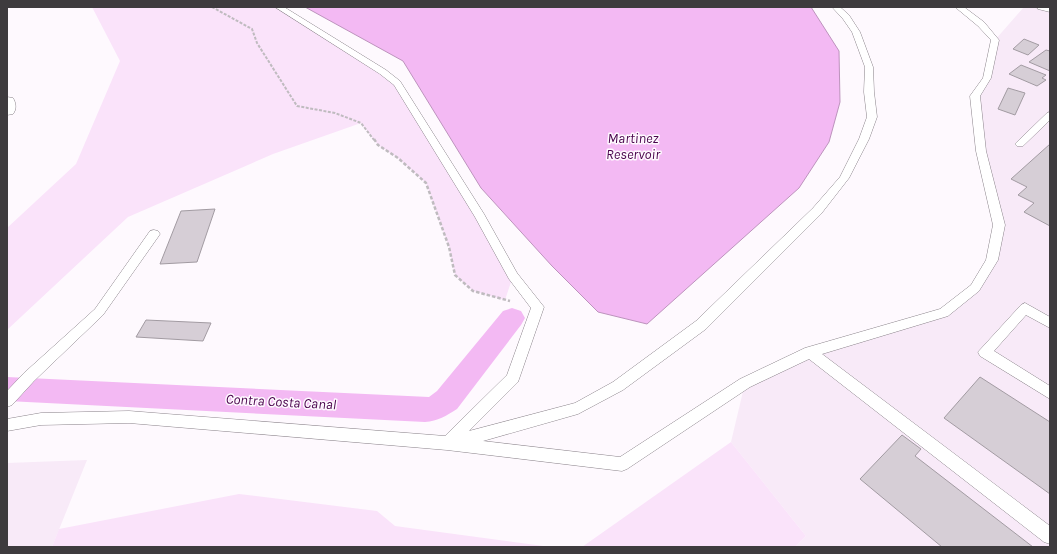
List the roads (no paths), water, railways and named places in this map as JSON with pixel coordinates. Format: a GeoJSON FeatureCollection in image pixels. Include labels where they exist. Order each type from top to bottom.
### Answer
{"type":"FeatureCollection","features":[{"type":"Feature","properties":{"kind":"street"},"geometry":{"type":"LineString","coordinates":[[7,102],[7,110]]}},
{"type":"Feature","properties":{"kind":"lane"},"geometry":{"type":"LineString","coordinates":[[280,7],[383,72],[397,83],[480,217],[513,276],[538,307],[514,378],[447,444]]}},
{"type":"Feature","properties":{"kind":"lane"},"geometry":{"type":"LineString","coordinates":[[447,444],[578,408],[618,386],[701,325],[817,211],[844,178],[864,139],[872,118],[869,92],[869,67],[856,32],[846,17],[836,7]]}},
{"type":"Feature","properties":{"kind":"lane"},"geometry":{"type":"LineString","coordinates":[[7,425],[41,419],[129,418],[447,444],[622,464],[745,383],[810,352],[944,313],[975,288],[992,260],[999,225],[981,152],[975,96],[987,78],[995,40],[981,24],[959,7]]}},
{"type":"Feature","properties":{"kind":"lane"},"geometry":{"type":"LineString","coordinates":[[1041,7],[1050,10]]}},
{"type":"Feature","properties":{"kind":"lane"},"geometry":{"type":"LineString","coordinates":[[1020,144],[1050,115]]}},
{"type":"Feature","properties":{"kind":"lane"},"geometry":{"type":"LineString","coordinates":[[7,401],[29,376],[99,312],[154,234]]}},
{"type":"Feature","properties":{"kind":"lane"},"geometry":{"type":"LineString","coordinates":[[1050,323],[1024,308],[986,352],[1050,393]]}},
{"type":"Feature","properties":{"kind":"lane"},"geometry":{"type":"LineString","coordinates":[[810,352],[1050,536]]}},
{"type":"Feature","properties":{"kind":"water","name":"Martinez Reservoir"},"geometry":{"type":"Polygon","coordinates":[[[305,7],[811,7],[839,51],[840,102],[829,142],[799,188],[647,324],[598,312],[552,266],[481,188],[403,61],[305,7]]]}},
{"type":"Feature","properties":{"kind":"waterway","name":"Contra Costa Canal"},"geometry":{"type":"LineString","coordinates":[[7,389],[425,410],[434,409],[447,400],[512,318]]}}]}
